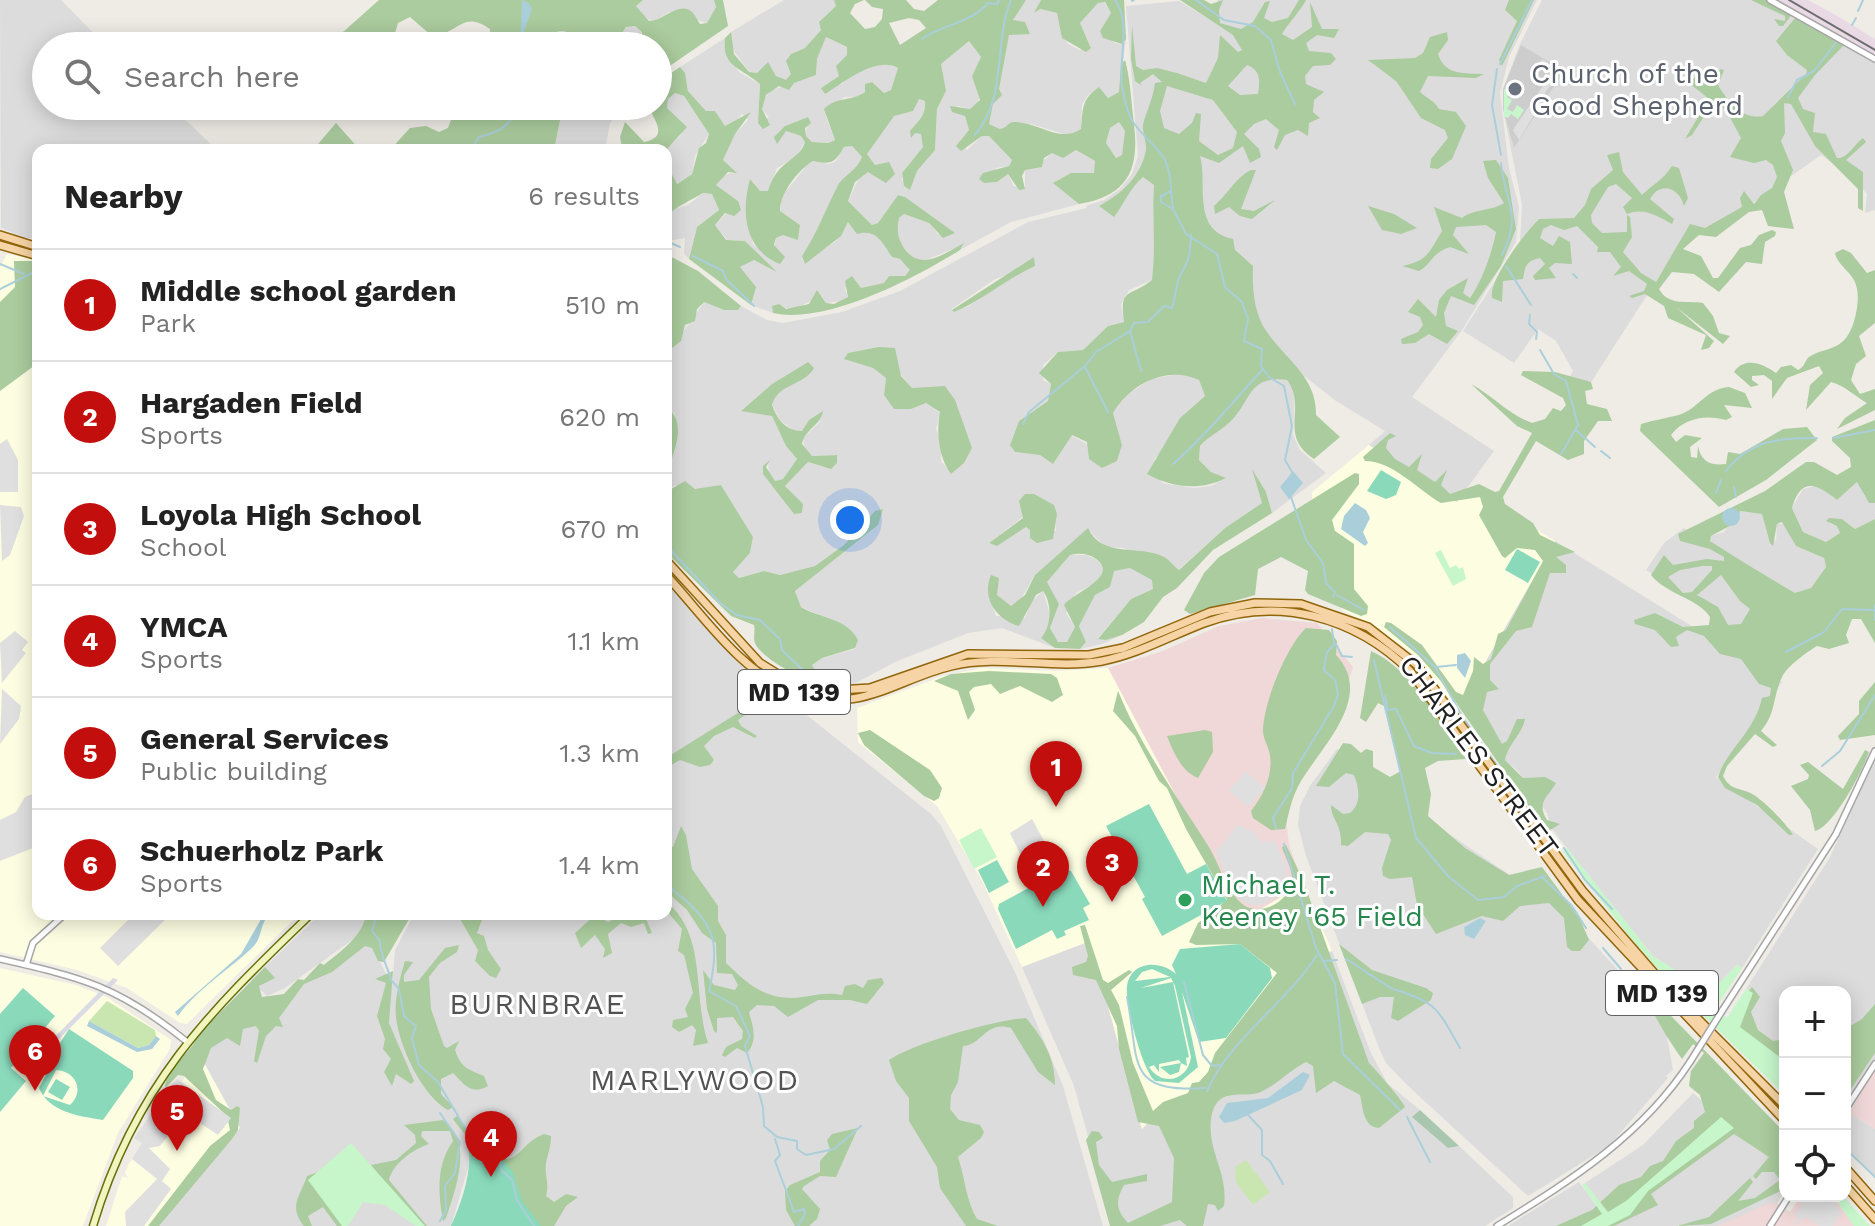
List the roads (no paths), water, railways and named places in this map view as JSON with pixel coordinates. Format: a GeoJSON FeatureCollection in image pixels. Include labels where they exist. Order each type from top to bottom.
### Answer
{"type":"FeatureCollection","features":[{"type":"Feature","properties":{"kind":"main road"},"geometry":{"type":"LineString","coordinates":[[0,240],[32,246]]}},
{"type":"Feature","properties":{"kind":"main road"},"geometry":{"type":"LineString","coordinates":[[0,240],[32,253]]}},
{"type":"Feature","properties":{"kind":"main road","name":"CHARLES STREET"},"geometry":{"type":"LineString","coordinates":[[672,567],[760,663],[802,686],[853,691],[968,654],[994,651],[1076,656],[1109,651],[1210,612],[1255,603],[1286,602],[1317,607],[1368,627],[1420,668],[1550,849],[1608,922],[1678,1000],[1779,1100]]}},
{"type":"Feature","properties":{"kind":"main road","name":"CHARLES STREET"},"geometry":{"type":"LineString","coordinates":[[672,582],[746,662],[779,686],[793,692],[848,701],[877,695],[963,663],[1102,661],[1237,614],[1285,610],[1341,624],[1374,641],[1410,671],[1578,900],[1779,1115]]}},
{"type":"Feature","properties":{"kind":"main road"},"geometry":{"type":"LineString","coordinates":[[802,686],[848,701],[853,695],[891,685],[900,677]]}},
{"type":"Feature","properties":{"kind":"main road"},"geometry":{"type":"LineString","coordinates":[[93,1226],[126,1134],[152,1088],[186,1041],[305,920]]}},
{"type":"Feature","properties":{"kind":"main road"},"geometry":{"type":"LineString","coordinates":[[1851,1174],[1875,1201]]}},
{"type":"Feature","properties":{"kind":"main road"},"geometry":{"type":"LineString","coordinates":[[1851,1192],[1875,1219]]}},
{"type":"Feature","properties":{"kind":"street"},"geometry":{"type":"LineString","coordinates":[[1770,0],[1875,59]]}},
{"type":"Feature","properties":{"kind":"street"},"geometry":{"type":"LineString","coordinates":[[1497,1226],[1623,1142],[1658,1106],[1690,1062],[1831,842],[1875,751]]}},
{"type":"Feature","properties":{"kind":"street"},"geometry":{"type":"LineString","coordinates":[[26,965],[33,943],[58,920]]}},
{"type":"Feature","properties":{"kind":"street"},"geometry":{"type":"LineString","coordinates":[[0,959],[113,990],[141,1006],[186,1041]]}},
{"type":"Feature","properties":{"kind":"street"},"geometry":{"type":"LineString","coordinates":[[1851,1101],[1875,1064]]}},
{"type":"Feature","properties":{"kind":"street"},"geometry":{"type":"LineString","coordinates":[[1770,1226],[1785,1202]]}},
{"type":"Feature","properties":{"kind":"water"},"geometry":{"type":"Polygon","coordinates":[[[522,0],[529,3],[532,9],[524,32],[521,32],[522,0]]]}},
{"type":"Feature","properties":{"kind":"water"},"geometry":{"type":"Polygon","coordinates":[[[1293,471],[1303,483],[1289,499],[1280,487],[1293,471]]]}},
{"type":"Feature","properties":{"kind":"water"},"geometry":{"type":"Polygon","coordinates":[[[1355,503],[1366,510],[1370,518],[1363,532],[1368,543],[1365,546],[1341,529],[1344,516],[1355,503]]]}},
{"type":"Feature","properties":{"kind":"water"},"geometry":{"type":"Polygon","coordinates":[[[1731,508],[1740,517],[1731,526],[1722,517],[1731,508]]]}},
{"type":"Feature","properties":{"kind":"water"},"geometry":{"type":"Polygon","coordinates":[[[1465,653],[1471,661],[1465,678],[1457,668],[1457,655],[1465,653]]]}},
{"type":"Feature","properties":{"kind":"water"},"geometry":{"type":"Polygon","coordinates":[[[1480,918],[1486,921],[1474,939],[1465,935],[1464,927],[1480,918]]]}},
{"type":"Feature","properties":{"kind":"water"},"geometry":{"type":"Polygon","coordinates":[[[261,920],[266,920],[253,947],[204,988],[178,1016],[175,1012],[241,954],[261,920]]]}},
{"type":"Feature","properties":{"kind":"water"},"geometry":{"type":"Polygon","coordinates":[[[89,1021],[138,1048],[149,1045],[156,1036],[160,1039],[152,1049],[137,1052],[87,1026],[89,1021]]]}},
{"type":"Feature","properties":{"kind":"water"},"geometry":{"type":"Polygon","coordinates":[[[1303,1072],[1310,1075],[1302,1090],[1235,1121],[1224,1123],[1219,1117],[1227,1103],[1268,1098],[1303,1072]]]}},
{"type":"Feature","properties":{"kind":"waterway"},"geometry":{"type":"LineString","coordinates":[[922,39],[964,20],[988,3],[997,4],[999,0]]}},
{"type":"Feature","properties":{"kind":"waterway"},"geometry":{"type":"LineString","coordinates":[[975,135],[992,104],[1002,34],[1011,0]]}},
{"type":"Feature","properties":{"kind":"waterway"},"geometry":{"type":"LineString","coordinates":[[1115,0],[1123,21],[1121,81],[1127,108],[1133,122],[1164,158],[1170,177],[1171,191],[1161,196],[1161,202],[1173,209],[1186,234],[1217,254],[1225,287],[1242,302],[1248,319],[1244,341],[1262,349],[1261,366],[1269,377],[1284,386],[1292,426],[1285,460],[1292,472]]}},
{"type":"Feature","properties":{"kind":"waterway"},"geometry":{"type":"LineString","coordinates":[[1196,0],[1224,20],[1255,26],[1271,40],[1280,72],[1295,104]]}},
{"type":"Feature","properties":{"kind":"waterway"},"geometry":{"type":"LineString","coordinates":[[1500,64],[1532,0]]}},
{"type":"Feature","properties":{"kind":"waterway"},"geometry":{"type":"LineString","coordinates":[[1858,11],[1863,0]]}},
{"type":"Feature","properties":{"kind":"waterway"},"geometry":{"type":"LineString","coordinates":[[1852,25],[1856,18]]}},
{"type":"Feature","properties":{"kind":"waterway"},"geometry":{"type":"LineString","coordinates":[[1788,97],[1797,80],[1814,71],[1838,40]]}},
{"type":"Feature","properties":{"kind":"waterway"},"geometry":{"type":"LineString","coordinates":[[1497,69],[1492,105],[1501,155]]}},
{"type":"Feature","properties":{"kind":"waterway"},"geometry":{"type":"LineString","coordinates":[[475,144],[479,137],[496,132],[510,120]]}},
{"type":"Feature","properties":{"kind":"waterway"},"geometry":{"type":"LineString","coordinates":[[1501,163],[1512,218],[1502,255]]}},
{"type":"Feature","properties":{"kind":"waterway"},"geometry":{"type":"LineString","coordinates":[[1171,191],[1173,208]]}},
{"type":"Feature","properties":{"kind":"waterway"},"geometry":{"type":"LineString","coordinates":[[1023,424],[1029,412],[1085,366],[1096,352],[1130,331],[1134,323],[1148,322],[1164,306],[1172,308],[1179,279],[1189,257],[1191,235]]}},
{"type":"Feature","properties":{"kind":"waterway"},"geometry":{"type":"LineString","coordinates":[[672,244],[680,247]]}},
{"type":"Feature","properties":{"kind":"waterway"},"geometry":{"type":"LineString","coordinates":[[693,256],[723,271],[726,279],[754,306]]}},
{"type":"Feature","properties":{"kind":"waterway"},"geometry":{"type":"LineString","coordinates":[[0,264],[24,274]]}},
{"type":"Feature","properties":{"kind":"waterway"},"geometry":{"type":"LineString","coordinates":[[1506,266],[1531,305]]}},
{"type":"Feature","properties":{"kind":"waterway"},"geometry":{"type":"LineString","coordinates":[[0,289],[32,273]]}},
{"type":"Feature","properties":{"kind":"waterway"},"geometry":{"type":"LineString","coordinates":[[1573,274],[1577,278]]}},
{"type":"Feature","properties":{"kind":"waterway"},"geometry":{"type":"LineString","coordinates":[[1530,315],[1529,324],[1537,332],[1536,339]]}},
{"type":"Feature","properties":{"kind":"waterway"},"geometry":{"type":"LineString","coordinates":[[1130,331],[1141,371]]}},
{"type":"Feature","properties":{"kind":"waterway"},"geometry":{"type":"LineString","coordinates":[[1540,350],[1554,374],[1566,381],[1578,425],[1561,454]]}},
{"type":"Feature","properties":{"kind":"waterway"},"geometry":{"type":"LineString","coordinates":[[1085,367],[1108,412]]}},
{"type":"Feature","properties":{"kind":"waterway"},"geometry":{"type":"LineString","coordinates":[[1173,464],[1262,370]]}},
{"type":"Feature","properties":{"kind":"waterway"},"geometry":{"type":"LineString","coordinates":[[1576,430],[1595,447]]}},
{"type":"Feature","properties":{"kind":"waterway"},"geometry":{"type":"LineString","coordinates":[[1833,438],[1875,430]]}},
{"type":"Feature","properties":{"kind":"waterway"},"geometry":{"type":"LineString","coordinates":[[1726,471],[1746,452],[1767,442],[1817,438]]}},
{"type":"Feature","properties":{"kind":"waterway"},"geometry":{"type":"LineString","coordinates":[[1601,451],[1610,458]]}},
{"type":"Feature","properties":{"kind":"waterway"},"geometry":{"type":"LineString","coordinates":[[1716,493],[1721,480]]}},
{"type":"Feature","properties":{"kind":"waterway"},"geometry":{"type":"LineString","coordinates":[[1734,487],[1736,497]]}},
{"type":"Feature","properties":{"kind":"waterway"},"geometry":{"type":"LineString","coordinates":[[1291,497],[1306,540],[1323,563],[1326,583],[1335,592],[1333,597]]}},
{"type":"Feature","properties":{"kind":"waterway"},"geometry":{"type":"LineString","coordinates":[[672,551],[720,603],[737,615],[760,620],[780,639],[782,650],[806,673]]}},
{"type":"Feature","properties":{"kind":"waterway"},"geometry":{"type":"LineString","coordinates":[[1337,595],[1364,610]]}},
{"type":"Feature","properties":{"kind":"waterway"},"geometry":{"type":"LineString","coordinates":[[1875,605],[1875,620]]}},
{"type":"Feature","properties":{"kind":"waterway"},"geometry":{"type":"LineString","coordinates":[[1786,652],[1824,632],[1842,609],[1873,610]]}},
{"type":"Feature","properties":{"kind":"waterway"},"geometry":{"type":"LineString","coordinates":[[1390,627],[1435,667],[1462,716],[1536,821]]}},
{"type":"Feature","properties":{"kind":"waterway"},"geometry":{"type":"LineString","coordinates":[[1276,828],[1273,818],[1292,788],[1293,773],[1334,706],[1338,694],[1335,680],[1324,670],[1327,652],[1334,645],[1332,629]]}},
{"type":"Feature","properties":{"kind":"waterway"},"geometry":{"type":"LineString","coordinates":[[1336,644],[1342,656],[1352,657]]}},
{"type":"Feature","properties":{"kind":"waterway"},"geometry":{"type":"LineString","coordinates":[[1374,660],[1416,838],[1449,877],[1478,900],[1504,897],[1517,886],[1545,876]]}},
{"type":"Feature","properties":{"kind":"waterway"},"geometry":{"type":"LineString","coordinates":[[1436,667],[1456,665]]}},
{"type":"Feature","properties":{"kind":"waterway"},"geometry":{"type":"LineString","coordinates":[[1822,766],[1840,751],[1875,695]]}},
{"type":"Feature","properties":{"kind":"waterway"},"geometry":{"type":"LineString","coordinates":[[1385,696],[1388,710],[1396,709],[1414,746],[1432,753],[1456,754]]}},
{"type":"Feature","properties":{"kind":"waterway"},"geometry":{"type":"LineString","coordinates":[[1284,844],[1316,948],[1335,983],[1343,1054],[1400,1110]]}},
{"type":"Feature","properties":{"kind":"waterway"},"geometry":{"type":"LineString","coordinates":[[1564,848],[1585,880],[1612,909]]}},
{"type":"Feature","properties":{"kind":"waterway"},"geometry":{"type":"LineString","coordinates":[[1543,878],[1572,906],[1586,928]]}},
{"type":"Feature","properties":{"kind":"waterway"},"geometry":{"type":"LineString","coordinates":[[672,888],[696,911],[710,931],[714,964],[709,991],[736,1006],[750,1036],[745,1046],[763,1107],[764,1126],[777,1137],[797,1141],[797,1149],[806,1155],[834,1149],[861,1126]]}},
{"type":"Feature","properties":{"kind":"waterway"},"geometry":{"type":"LineString","coordinates":[[375,920],[372,931],[380,941],[391,980],[399,989],[404,1016],[416,1026],[412,1038],[419,1065],[438,1082],[465,1128],[484,1141],[500,1160],[501,1170],[512,1180],[517,1200],[534,1226]]}},
{"type":"Feature","properties":{"kind":"waterway"},"geometry":{"type":"LineString","coordinates":[[1603,948],[1621,969]]}},
{"type":"Feature","properties":{"kind":"waterway"},"geometry":{"type":"LineString","coordinates":[[1207,1091],[1230,1054],[1317,955]]}},
{"type":"Feature","properties":{"kind":"waterway"},"geometry":{"type":"LineString","coordinates":[[1346,959],[1390,988],[1428,1003],[1441,1015],[1460,1048]]}},
{"type":"Feature","properties":{"kind":"waterway"},"geometry":{"type":"LineString","coordinates":[[1323,961],[1337,960]]}},
{"type":"Feature","properties":{"kind":"waterway"},"geometry":{"type":"LineString","coordinates":[[1184,982],[1203,1055],[1212,1066],[1221,1065]]}},
{"type":"Feature","properties":{"kind":"waterway"},"geometry":{"type":"LineString","coordinates":[[1127,997],[1136,1056],[1140,1069],[1148,1079],[1160,1085],[1205,1088]]}},
{"type":"Feature","properties":{"kind":"waterway"},"geometry":{"type":"LineString","coordinates":[[440,1113],[460,1142],[455,1173],[445,1186],[446,1210],[440,1221]]}},
{"type":"Feature","properties":{"kind":"waterway"},"geometry":{"type":"LineString","coordinates":[[1248,1115],[1262,1130],[1262,1155],[1270,1161],[1283,1184]]}},
{"type":"Feature","properties":{"kind":"waterway"},"geometry":{"type":"LineString","coordinates":[[1407,1117],[1430,1162]]}},
{"type":"Feature","properties":{"kind":"waterway"},"geometry":{"type":"LineString","coordinates":[[775,1139],[780,1155],[775,1161],[794,1212],[804,1209],[805,1214],[798,1226]]}},
{"type":"Feature","properties":{"kind":"waterway"},"geometry":{"type":"LineString","coordinates":[[1851,1154],[1875,1177]]}},
{"type":"Feature","properties":{"kind":"tram line"},"geometry":{"type":"LineString","coordinates":[[1789,0],[1875,50]]}},
{"type":"Feature","properties":{"kind":"place","name":"Church of the Good Shepherd"},"geometry":{"type":"Point","coordinates":[1515,89]}},
{"type":"Feature","properties":{"kind":"place","name":"Middle school garden"},"geometry":{"type":"Point","coordinates":[1056,807]}},
{"type":"Feature","properties":{"kind":"place","name":"Michael T. Keeney '65 Field"},"geometry":{"type":"Point","coordinates":[1185,900]}},
{"type":"Feature","properties":{"kind":"place","name":"Loyola High School"},"geometry":{"type":"Point","coordinates":[1112,902]}},
{"type":"Feature","properties":{"kind":"place","name":"Hargaden Field"},"geometry":{"type":"Point","coordinates":[1043,907]}},
{"type":"Feature","properties":{"kind":"place","name":"Schuerholz Park"},"geometry":{"type":"Point","coordinates":[35,1091]}},
{"type":"Feature","properties":{"kind":"place","name":"General Services"},"geometry":{"type":"Point","coordinates":[177,1151]}},
{"type":"Feature","properties":{"kind":"place","name":"YMCA"},"geometry":{"type":"Point","coordinates":[491,1177]}},
{"type":"Feature","properties":{"kind":"district","name":"BURNBRAE"},"geometry":{"type":"Point","coordinates":[538,1003]}},
{"type":"Feature","properties":{"kind":"district","name":"MARLYWOOD"},"geometry":{"type":"Point","coordinates":[695,1079]}}]}
